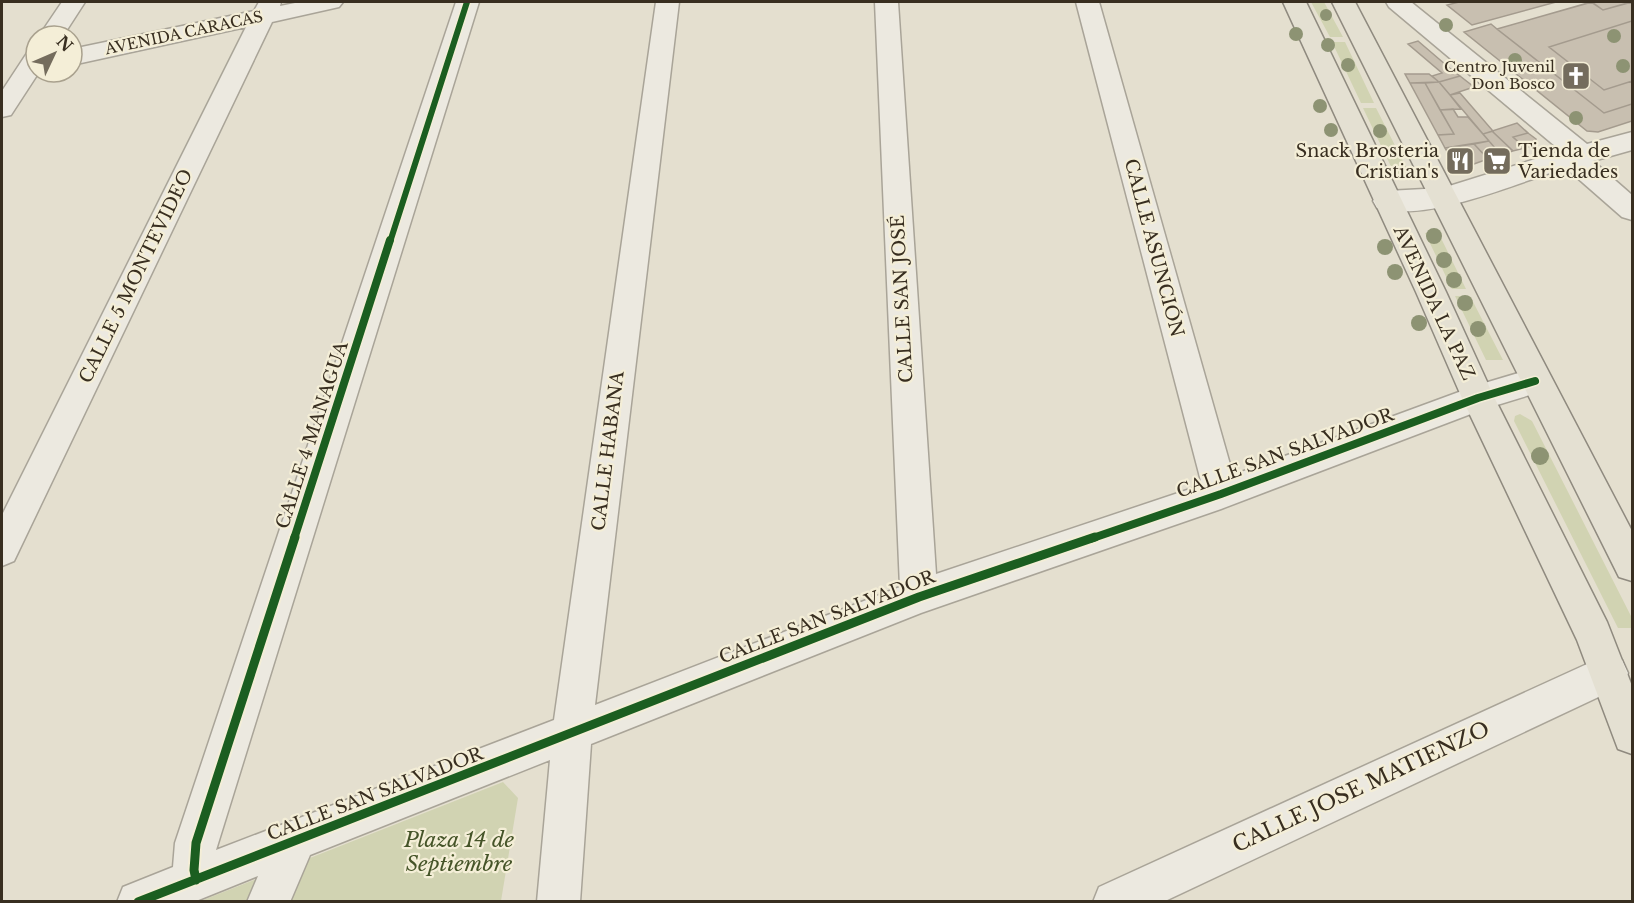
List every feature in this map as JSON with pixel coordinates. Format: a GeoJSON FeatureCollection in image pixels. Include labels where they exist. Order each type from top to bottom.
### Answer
{"type":"FeatureCollection","features":[{"type":"Feature","properties":{"kind":"main road","name":"AVENIDA LA PAZ"},"geometry":{"type":"LineString","coordinates":[[1294,2],[1431,292],[1478,398],[1594,635],[1632,735]]}},
{"type":"Feature","properties":{"kind":"main road"},"geometry":{"type":"LineString","coordinates":[[1343,2],[1535,381],[1632,565]]}},
{"type":"Feature","properties":{"kind":"street"},"geometry":{"type":"LineString","coordinates":[[59,24],[73,2]]}},
{"type":"Feature","properties":{"kind":"street","name":"AVENIDA CARACAS"},"geometry":{"type":"LineString","coordinates":[[84,54],[266,9],[331,2]]}},
{"type":"Feature","properties":{"kind":"street","name":"CALLE 4 MANAGUA"},"geometry":{"type":"LineString","coordinates":[[196,880],[194,870],[196,843],[467,2]]}},
{"type":"Feature","properties":{"kind":"street","name":"CALLE HABANA"},"geometry":{"type":"LineString","coordinates":[[558,902],[572,733],[667,2]]}},
{"type":"Feature","properties":{"kind":"street","name":"CALLE SAN JOSÉ"},"geometry":{"type":"LineString","coordinates":[[886,2],[919,597]]}},
{"type":"Feature","properties":{"kind":"street","name":"CALLE ASUNCIÓN"},"geometry":{"type":"LineString","coordinates":[[1087,2],[1221,494]]}},
{"type":"Feature","properties":{"kind":"street"},"geometry":{"type":"LineString","coordinates":[[1397,2],[1577,157],[1632,210]]}},
{"type":"Feature","properties":{"kind":"street","name":"CALLE 5 MONTEVIDEO"},"geometry":{"type":"LineString","coordinates":[[2,550],[266,9]]}},
{"type":"Feature","properties":{"kind":"street"},"geometry":{"type":"LineString","coordinates":[[2,72],[24,66]]}},
{"type":"Feature","properties":{"kind":"street"},"geometry":{"type":"LineString","coordinates":[[2,109],[24,77]]}},
{"type":"Feature","properties":{"kind":"street"},"geometry":{"type":"LineString","coordinates":[[1387,201],[1444,198],[1632,141]]}},
{"type":"Feature","properties":{"kind":"street","name":"CALLE SAN SALVADOR"},"geometry":{"type":"LineString","coordinates":[[138,902],[919,597],[1221,494],[1478,398],[1535,381]]}},
{"type":"Feature","properties":{"kind":"street","name":"CALLE JOSE MATIENZO"},"geometry":{"type":"LineString","coordinates":[[1114,902],[1609,674]]}},
{"type":"Feature","properties":{"kind":"street"},"geometry":{"type":"LineString","coordinates":[[268,902],[295,841]]}},
{"type":"Feature","properties":{"kind":"green space"},"geometry":{"type":"Polygon","coordinates":[[[1311,2],[1324,2],[1343,37],[1330,37],[1311,2]]]}},
{"type":"Feature","properties":{"kind":"green space"},"geometry":{"type":"Polygon","coordinates":[[[1332,42],[1345,42],[1374,103],[1361,103],[1332,42]]]}},
{"type":"Feature","properties":{"kind":"green space"},"geometry":{"type":"Polygon","coordinates":[[[1363,108],[1376,108],[1411,177],[1396,177],[1363,108]]]}},
{"type":"Feature","properties":{"kind":"green space"},"geometry":{"type":"Polygon","coordinates":[[[1438,232],[1466,289],[1452,289],[1425,233],[1438,232]]]}},
{"type":"Feature","properties":{"kind":"green space"},"geometry":{"type":"Polygon","coordinates":[[[1455,296],[1470,296],[1503,360],[1486,360],[1455,296]]]}},
{"type":"Feature","properties":{"kind":"green space"},"geometry":{"type":"Polygon","coordinates":[[[1520,414],[1532,421],[1632,618],[1632,628],[1618,628],[1514,421],[1515,416],[1520,414]]]}},
{"type":"Feature","properties":{"kind":"green space","name":"Plaza 14 de Septiembre"},"geometry":{"type":"Polygon","coordinates":[[[503,782],[518,798],[501,901],[198,902],[503,782]]]}},
{"type":"Feature","properties":{"kind":"building"},"geometry":{"type":"Polygon","coordinates":[[[1459,2],[1556,2],[1472,25],[1447,5],[1459,2]]]}},
{"type":"Feature","properties":{"kind":"building","name":"Centro Juvenil Don Bosco"},"geometry":{"type":"Polygon","coordinates":[[[1591,2],[1632,2],[1632,121],[1598,132],[1587,131],[1464,32],[1491,24],[1497,29],[1591,2]]]}},
{"type":"Feature","properties":{"kind":"building"},"geometry":{"type":"Polygon","coordinates":[[[1591,2],[1631,2],[1603,10],[1591,2]]]}},
{"type":"Feature","properties":{"kind":"building"},"geometry":{"type":"Polygon","coordinates":[[[1592,2],[1603,10],[1632,2],[1632,21],[1549,47],[1604,90],[1632,81],[1632,104],[1604,113],[1497,29],[1592,2]]]}},
{"type":"Feature","properties":{"kind":"building"},"geometry":{"type":"Polygon","coordinates":[[[1418,41],[1460,76],[1439,82],[1432,76],[1442,73],[1408,44],[1418,41]]]}},
{"type":"Feature","properties":{"kind":"building"},"geometry":{"type":"Polygon","coordinates":[[[1405,74],[1429,74],[1439,82],[1410,83],[1405,74]]]}},
{"type":"Feature","properties":{"kind":"building"},"geometry":{"type":"Polygon","coordinates":[[[1460,76],[1474,87],[1450,95],[1439,82],[1460,76]]]}},
{"type":"Feature","properties":{"kind":"building"},"geometry":{"type":"Polygon","coordinates":[[[1439,82],[1461,109],[1440,110],[1425,83],[1439,82]]]}},
{"type":"Feature","properties":{"kind":"building"},"geometry":{"type":"Polygon","coordinates":[[[1410,83],[1425,83],[1454,134],[1438,135],[1410,83]]]}},
{"type":"Feature","properties":{"kind":"building"},"geometry":{"type":"Polygon","coordinates":[[[1460,93],[1493,131],[1483,134],[1450,95],[1460,93]]]}},
{"type":"Feature","properties":{"kind":"building"},"geometry":{"type":"Polygon","coordinates":[[[1453,109],[1458,117],[1468,117],[1489,141],[1445,148],[1438,135],[1454,134],[1440,110],[1453,109]]]}},
{"type":"Feature","properties":{"kind":"building"},"geometry":{"type":"Polygon","coordinates":[[[1517,123],[1528,133],[1513,137],[1525,148],[1513,151],[1492,131],[1517,123]]]}},
{"type":"Feature","properties":{"kind":"building"},"geometry":{"type":"Polygon","coordinates":[[[1492,131],[1513,151],[1501,155],[1483,134],[1492,131]]]}},
{"type":"Feature","properties":{"kind":"building"},"geometry":{"type":"Polygon","coordinates":[[[1528,133],[1536,139],[1535,145],[1525,148],[1513,137],[1528,133]]]}},
{"type":"Feature","properties":{"kind":"building"},"geometry":{"type":"Polygon","coordinates":[[[1489,141],[1501,155],[1488,159],[1474,144],[1489,141]]]}},
{"type":"Feature","properties":{"kind":"building"},"geometry":{"type":"Polygon","coordinates":[[[1474,144],[1488,159],[1471,165],[1460,146],[1474,144]]]}},
{"type":"Feature","properties":{"kind":"building"},"geometry":{"type":"Polygon","coordinates":[[[1460,146],[1471,165],[1463,168],[1455,164],[1445,148],[1460,146]]]}},
{"type":"Feature","properties":{"kind":"cycle path"},"geometry":{"type":"LineString","coordinates":[[196,880],[194,870],[196,843],[467,2]]}},
{"type":"Feature","properties":{"kind":"cycle path"},"geometry":{"type":"LineString","coordinates":[[138,902],[919,597],[1221,494],[1478,398],[1535,381]]}},
{"type":"Feature","properties":{"kind":"place","name":"Centro Juvenil Don Bosco"},"geometry":{"type":"Point","coordinates":[1576,76]}},
{"type":"Feature","properties":{"kind":"place","name":"Snack Brosteria Cristian's"},"geometry":{"type":"Point","coordinates":[1460,161]}},
{"type":"Feature","properties":{"kind":"place","name":"Tienda de Variedades"},"geometry":{"type":"Point","coordinates":[1497,161]}}]}
